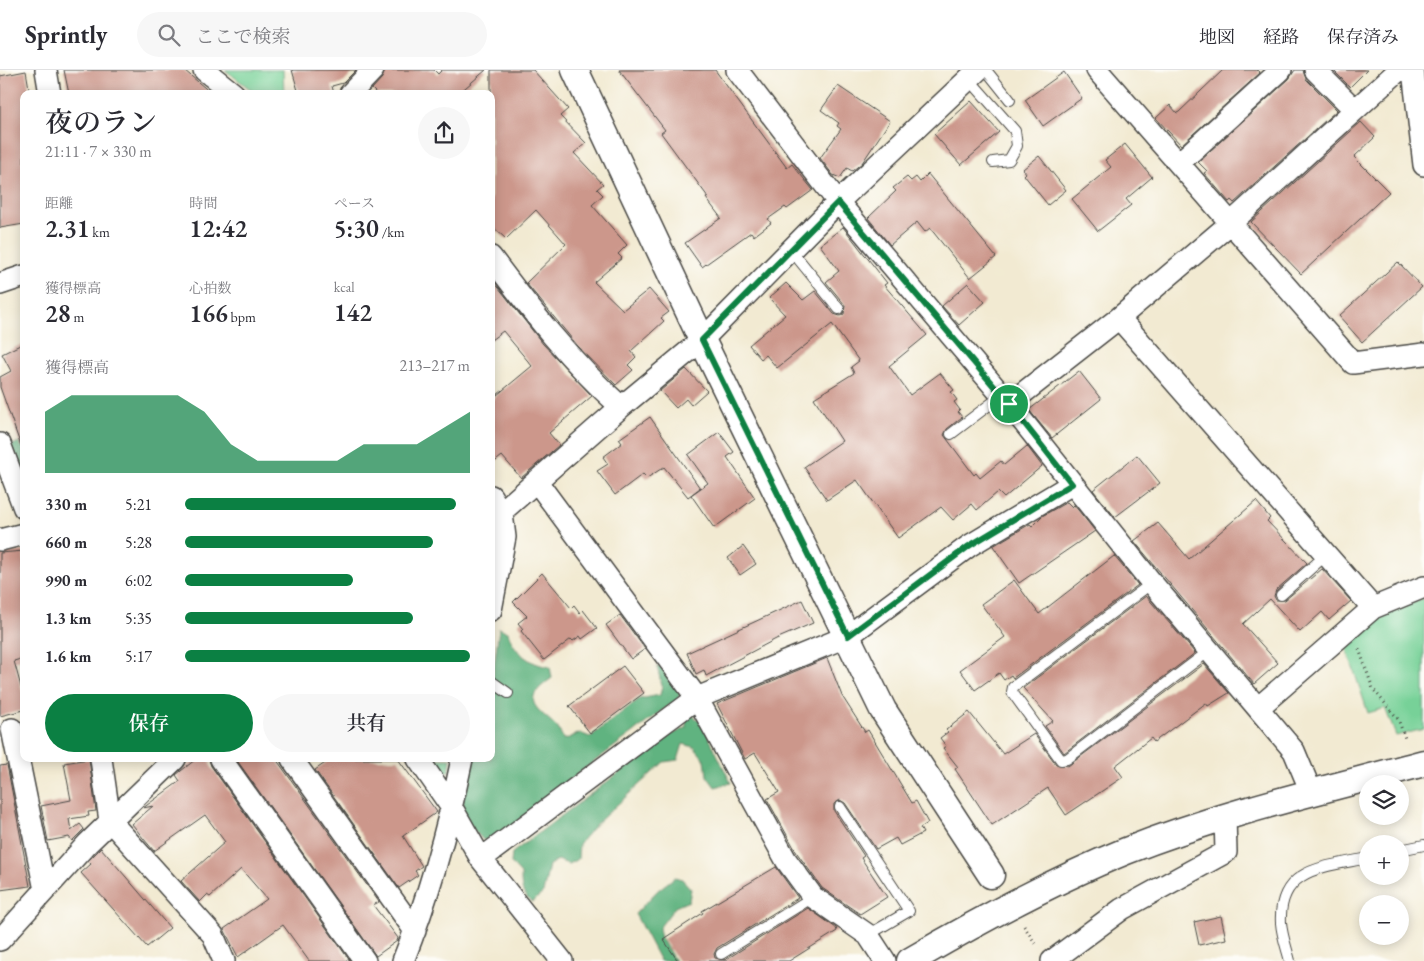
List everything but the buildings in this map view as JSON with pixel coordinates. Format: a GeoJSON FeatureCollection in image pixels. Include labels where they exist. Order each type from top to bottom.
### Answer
{"type":"FeatureCollection","features":[{"type":"Feature","properties":{"kind":"street"},"geometry":{"type":"LineString","coordinates":[[46,70],[49,90]]}},
{"type":"Feature","properties":{"kind":"street"},"geometry":{"type":"LineString","coordinates":[[204,70],[229,90]]}},
{"type":"Feature","properties":{"kind":"street"},"geometry":{"type":"LineString","coordinates":[[576,70],[702,340],[883,710],[991,875]]}},
{"type":"Feature","properties":{"kind":"street"},"geometry":{"type":"LineString","coordinates":[[737,70],[838,202],[1005,400],[1152,582],[1294,752],[1312,794]]}},
{"type":"Feature","properties":{"kind":"street"},"geometry":{"type":"LineString","coordinates":[[1097,70],[1353,362],[1424,354]]}},
{"type":"Feature","properties":{"kind":"street"},"geometry":{"type":"LineString","coordinates":[[1179,163],[1281,70]]}},
{"type":"Feature","properties":{"kind":"street"},"geometry":{"type":"LineString","coordinates":[[1315,70],[1354,109]]}},
{"type":"Feature","properties":{"kind":"street"},"geometry":{"type":"LineString","coordinates":[[1005,400],[1119,318],[1232,222],[1399,70]]}},
{"type":"Feature","properties":{"kind":"street"},"geometry":{"type":"LineString","coordinates":[[1413,70],[1424,165]]}},
{"type":"Feature","properties":{"kind":"street"},"geometry":{"type":"LineString","coordinates":[[495,589],[505,537],[495,510],[537,482],[621,407],[702,340],[838,202],[978,73]]}},
{"type":"Feature","properties":{"kind":"street"},"geometry":{"type":"LineString","coordinates":[[495,262],[551,336],[586,376],[621,407]]}},
{"type":"Feature","properties":{"kind":"street"},"geometry":{"type":"LineString","coordinates":[[0,284],[20,277]]}},
{"type":"Feature","properties":{"kind":"street"},"geometry":{"type":"LineString","coordinates":[[1119,318],[1373,608]]}},
{"type":"Feature","properties":{"kind":"street"},"geometry":{"type":"LineString","coordinates":[[0,444],[20,497]]}},
{"type":"Feature","properties":{"kind":"street"},"geometry":{"type":"LineString","coordinates":[[537,482],[697,698],[786,860],[813,897],[868,935],[885,961]]}},
{"type":"Feature","properties":{"kind":"street"},"geometry":{"type":"LineString","coordinates":[[481,859],[697,698],[848,636],[969,546],[1072,484]]}},
{"type":"Feature","properties":{"kind":"street"},"geometry":{"type":"LineString","coordinates":[[0,540],[20,535]]}},
{"type":"Feature","properties":{"kind":"street"},"geometry":{"type":"LineString","coordinates":[[1258,708],[1373,608],[1424,587]]}},
{"type":"Feature","properties":{"kind":"street"},"geometry":{"type":"LineString","coordinates":[[12,729],[45,890]]}},
{"type":"Feature","properties":{"kind":"street"},"geometry":{"type":"LineString","coordinates":[[101,762],[110,821],[213,935],[224,961]]}},
{"type":"Feature","properties":{"kind":"street"},"geometry":{"type":"LineString","coordinates":[[0,940],[110,821],[172,762]]}},
{"type":"Feature","properties":{"kind":"street"},"geometry":{"type":"LineString","coordinates":[[223,762],[365,961]]}},
{"type":"Feature","properties":{"kind":"street"},"geometry":{"type":"LineString","coordinates":[[294,762],[415,931]]}},
{"type":"Feature","properties":{"kind":"street"},"geometry":{"type":"LineString","coordinates":[[420,762],[452,808],[481,859],[562,961]]}},
{"type":"Feature","properties":{"kind":"street"},"geometry":{"type":"LineString","coordinates":[[403,961],[415,931],[452,808],[461,762]]}},
{"type":"Feature","properties":{"kind":"street"},"geometry":{"type":"LineString","coordinates":[[910,961],[986,917],[1045,887],[1127,851],[1225,817],[1424,763]]}},
{"type":"Feature","properties":{"kind":"street"},"geometry":{"type":"LineString","coordinates":[[1047,957],[1122,908],[1226,852],[1225,817]]}},
{"type":"Feature","properties":{"kind":"lane"},"geometry":{"type":"LineString","coordinates":[[978,73],[1010,100]]}},
{"type":"Feature","properties":{"kind":"lane"},"geometry":{"type":"LineString","coordinates":[[978,73],[1015,131],[1017,146],[1009,160],[993,162]]}},
{"type":"Feature","properties":{"kind":"lane"},"geometry":{"type":"LineString","coordinates":[[791,250],[839,309]]}},
{"type":"Feature","properties":{"kind":"lane"},"geometry":{"type":"LineString","coordinates":[[951,434],[1005,400]]}},
{"type":"Feature","properties":{"kind":"lane"},"geometry":{"type":"LineString","coordinates":[[1281,595],[1327,554]]}},
{"type":"Feature","properties":{"kind":"lane"},"geometry":{"type":"LineString","coordinates":[[1152,582],[1013,687],[1012,692],[1061,760],[1066,759],[1210,651]]}},
{"type":"Feature","properties":{"kind":"lane"},"geometry":{"type":"LineString","coordinates":[[495,684],[508,693]]}},
{"type":"Feature","properties":{"kind":"lane"},"geometry":{"type":"LineString","coordinates":[[840,807],[909,911],[868,935]]}},
{"type":"Feature","properties":{"kind":"lane"},"geometry":{"type":"LineString","coordinates":[[1409,848],[1424,845]]}},
{"type":"Feature","properties":{"kind":"lane"},"geometry":{"type":"LineString","coordinates":[[1290,961],[1281,924],[1282,899],[1290,884],[1309,870],[1359,860]]}},
{"type":"Feature","properties":{"kind":"lane"},"geometry":{"type":"LineString","coordinates":[[721,954],[813,897]]}},
{"type":"Feature","properties":{"kind":"path"},"geometry":{"type":"LineString","coordinates":[[1359,642],[1359,648],[1373,689],[1398,719],[1406,741]]}},
{"type":"Feature","properties":{"kind":"path"},"geometry":{"type":"LineString","coordinates":[[1023,925],[1047,957]]}},
{"type":"Feature","properties":{"kind":"green space"},"geometry":{"type":"Polygon","coordinates":[[[225,70],[283,70],[284,90],[252,90],[225,70]]]}},
{"type":"Feature","properties":{"kind":"green space"},"geometry":{"type":"Polygon","coordinates":[[[20,442],[20,475],[10,446],[20,442]]]}},
{"type":"Feature","properties":{"kind":"green space"},"geometry":{"type":"Polygon","coordinates":[[[1424,598],[1424,729],[1396,736],[1385,708],[1368,713],[1345,644],[1381,617],[1424,598]]]}},
{"type":"Feature","properties":{"kind":"green space"},"geometry":{"type":"Polygon","coordinates":[[[499,628],[508,632],[514,645],[523,656],[535,663],[550,667],[552,678],[536,692],[534,703],[557,727],[564,740],[580,733],[590,737],[639,699],[660,695],[662,686],[657,667],[666,665],[683,686],[678,699],[587,767],[497,839],[483,840],[464,820],[463,797],[471,762],[495,762],[495,660],[499,628]]]}},
{"type":"Feature","properties":{"kind":"green space"},"geometry":{"type":"Polygon","coordinates":[[[692,715],[702,723],[731,783],[715,787],[707,776],[705,760],[694,747],[683,744],[678,760],[664,762],[595,825],[579,844],[578,859],[568,864],[558,860],[549,865],[543,893],[532,902],[528,899],[522,890],[521,874],[511,863],[512,853],[668,736],[686,728],[686,718],[692,715]]]}},
{"type":"Feature","properties":{"kind":"green space"},"geometry":{"type":"Polygon","coordinates":[[[433,762],[450,762],[449,771],[440,772],[433,762]]]}},
{"type":"Feature","properties":{"kind":"green space"},"geometry":{"type":"Polygon","coordinates":[[[675,877],[682,879],[691,889],[689,901],[675,907],[659,928],[661,938],[675,961],[660,961],[635,914],[658,890],[675,877]]]}},
{"type":"Feature","properties":{"kind":"route"},"geometry":{"type":"LineString","coordinates":[[838,202],[1009,404],[1072,484],[969,546],[848,636],[702,340],[838,202]]}}]}
